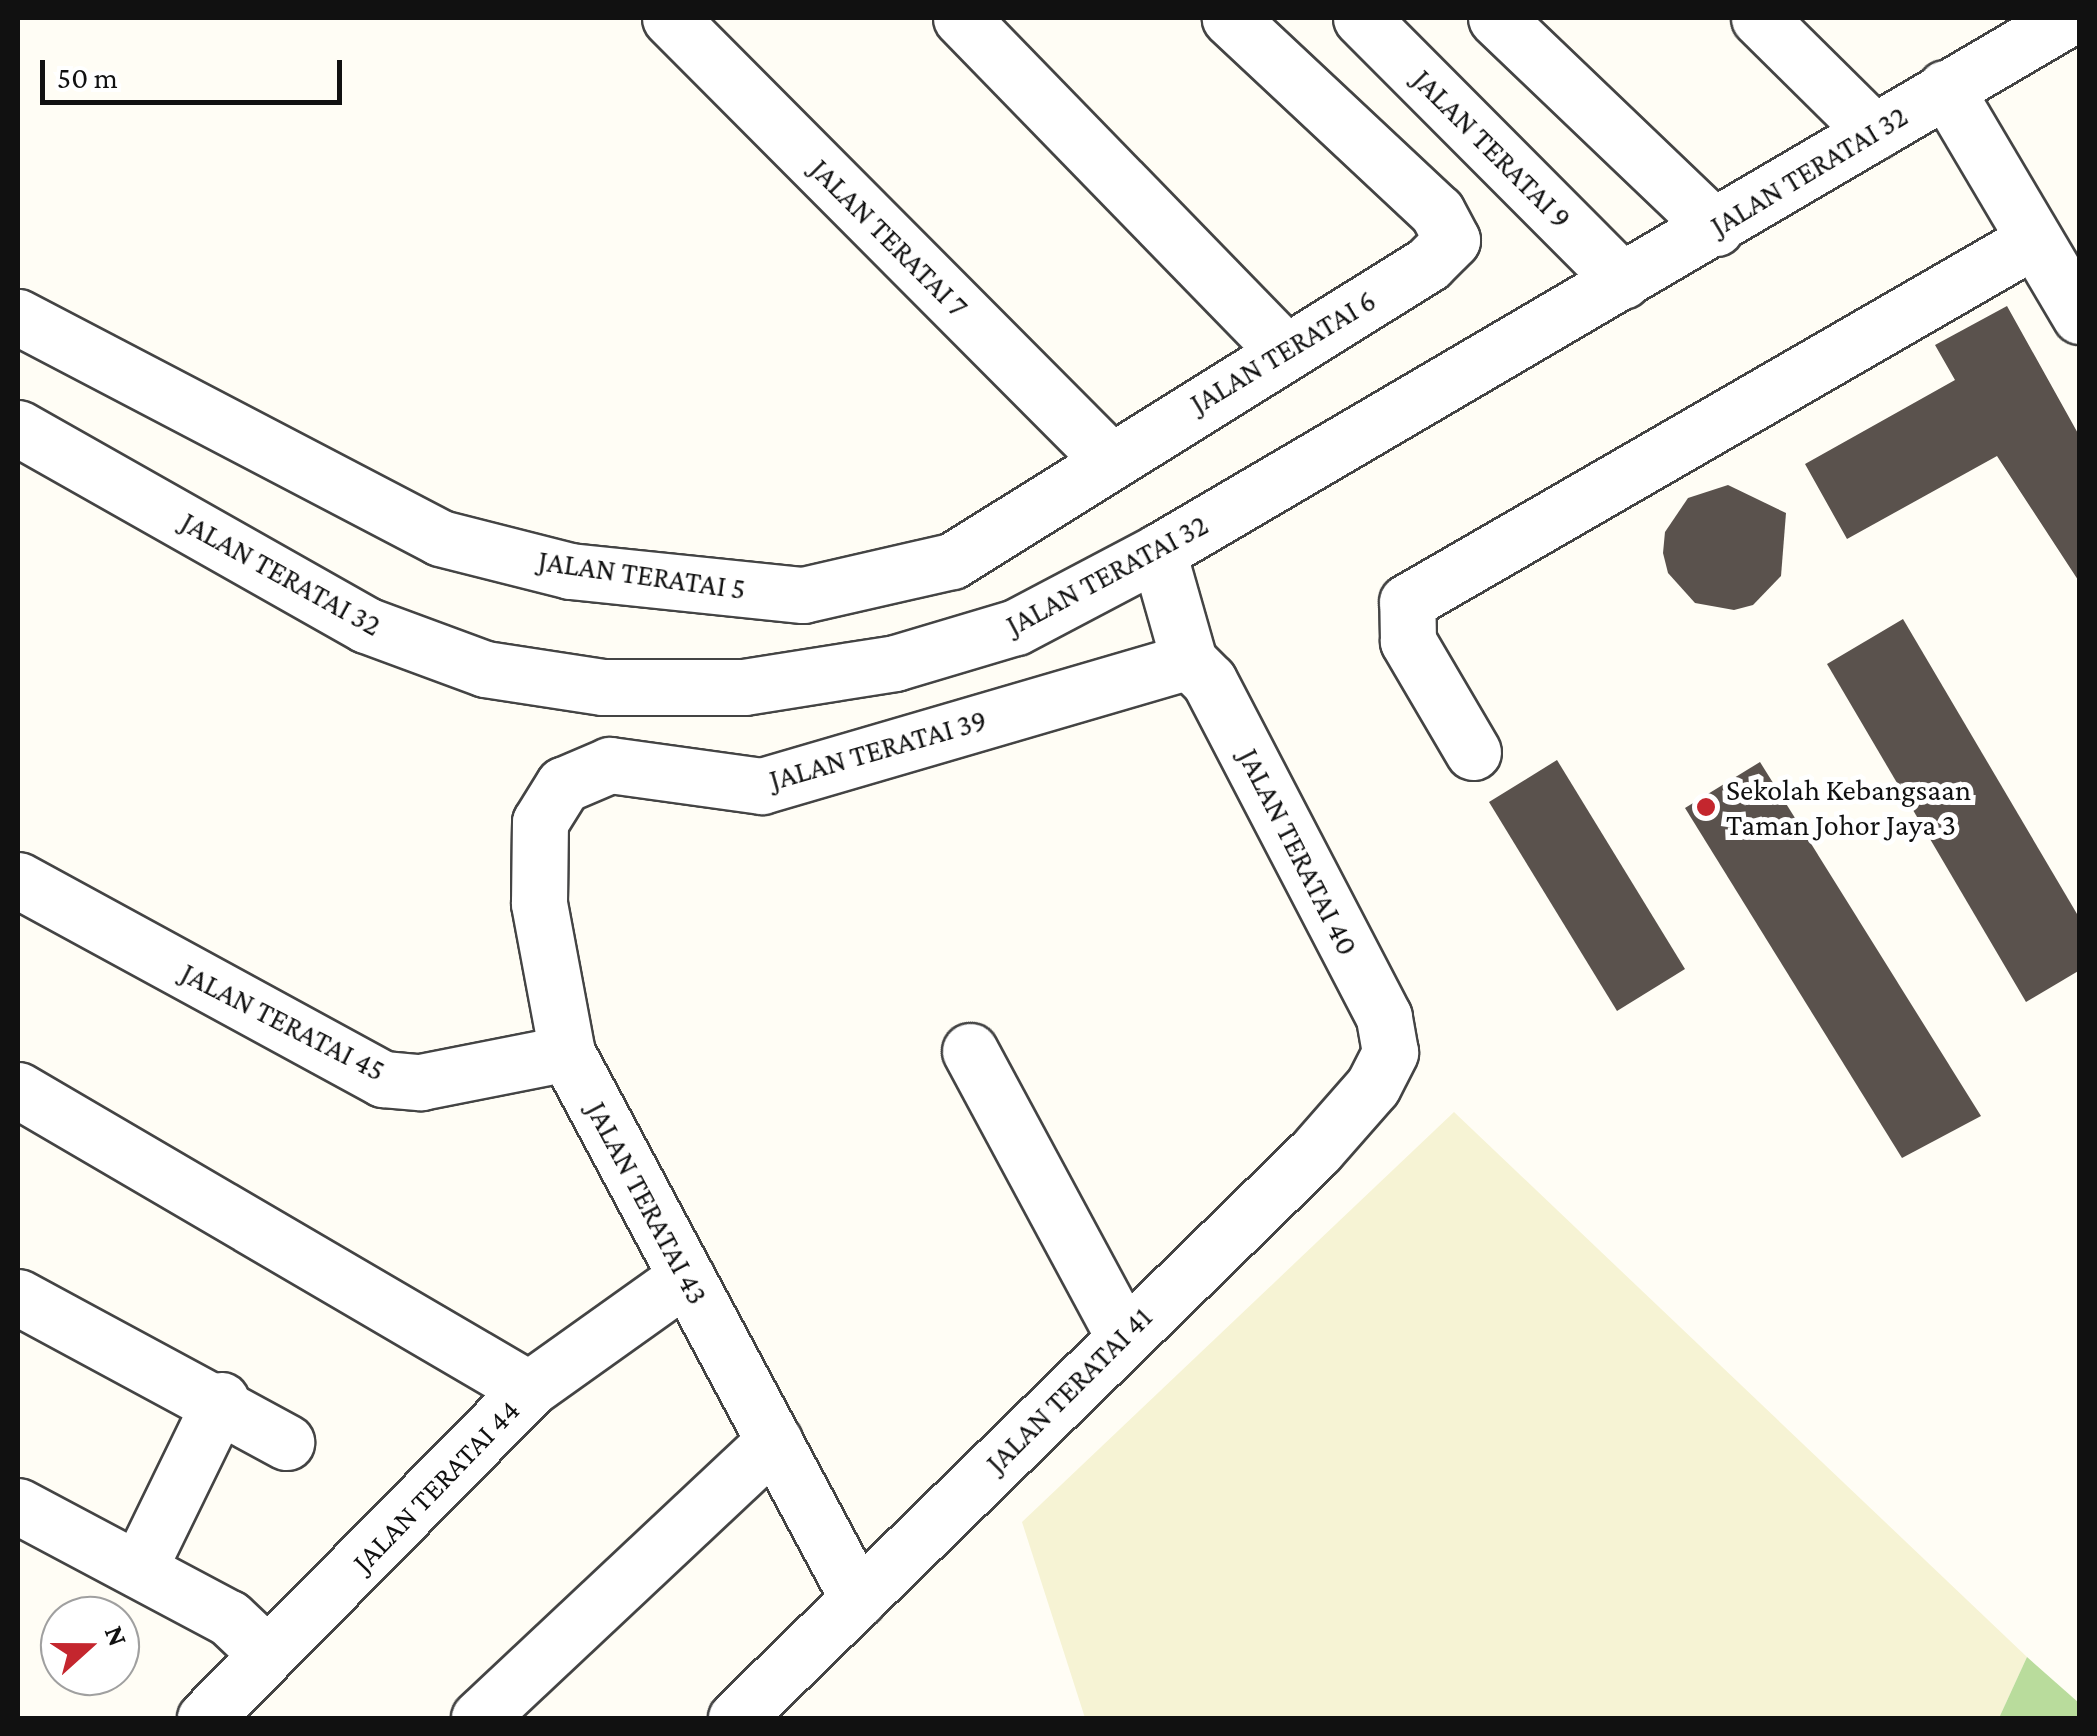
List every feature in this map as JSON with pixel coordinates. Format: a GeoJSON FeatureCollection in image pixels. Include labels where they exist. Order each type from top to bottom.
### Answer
{"type":"FeatureCollection","features":[{"type":"Feature","properties":{"kind":"street","name":"JALAN TERATAI 7"},"geometry":{"type":"LineString","coordinates":[[670,18],[1108,458]]}},
{"type":"Feature","properties":{"kind":"street"},"geometry":{"type":"LineString","coordinates":[[960,18],[1285,350]]}},
{"type":"Feature","properties":{"kind":"street","name":"JALAN TERATAI 6"},"geometry":{"type":"LineString","coordinates":[[1108,458],[1428,264],[1452,240],[1438,212],[1230,18]]}},
{"type":"Feature","properties":{"kind":"street","name":"JALAN TERATAI 9"},"geometry":{"type":"LineString","coordinates":[[1361,18],[1623,282]]}},
{"type":"Feature","properties":{"kind":"street"},"geometry":{"type":"LineString","coordinates":[[1496,18],[1716,228]]}},
{"type":"Feature","properties":{"kind":"street"},"geometry":{"type":"LineString","coordinates":[[1759,18],[1874,132]]}},
{"type":"Feature","properties":{"kind":"street","name":"JALAN TERATAI 32"},"geometry":{"type":"LineString","coordinates":[[18,428],[366,625],[484,669],[602,687],[744,686],[970,644],[1158,552],[1716,228],[1944,88],[2039,24]]}},
{"type":"Feature","properties":{"kind":"street"},"geometry":{"type":"LineString","coordinates":[[1944,88],[2080,316]]}},
{"type":"Feature","properties":{"kind":"street"},"geometry":{"type":"LineString","coordinates":[[1473,752],[1408,642],[1408,602],[2034,240]]}},
{"type":"Feature","properties":{"kind":"street","name":"JALAN TERATAI 5"},"geometry":{"type":"LineString","coordinates":[[18,318],[440,538],[570,571],[803,595],[952,562],[1108,458]]}},
{"type":"Feature","properties":{"kind":"street"},"geometry":{"type":"LineString","coordinates":[[1158,552],[1189,661]]}},
{"type":"Feature","properties":{"kind":"street"},"geometry":{"type":"LineString","coordinates":[[952,562],[970,644]]}},
{"type":"Feature","properties":{"kind":"street","name":"JALAN TERATAI 39"},"geometry":{"type":"LineString","coordinates":[[564,785],[610,766],[762,786],[1189,661]]}},
{"type":"Feature","properties":{"kind":"street","name":"JALAN TERATAI 40"},"geometry":{"type":"LineString","coordinates":[[1189,661],[1209,681],[1384,1017],[1390,1052]]}},
{"type":"Feature","properties":{"kind":"street","name":"JALAN TERATAI 43"},"geometry":{"type":"LineString","coordinates":[[564,785],[540,822],[539,903],[567,1053],[858,1599]]}},
{"type":"Feature","properties":{"kind":"street","name":"JALAN TERATAI 45"},"geometry":{"type":"LineString","coordinates":[[18,880],[383,1080],[421,1082],[567,1053]]}},
{"type":"Feature","properties":{"kind":"street"},"geometry":{"type":"LineString","coordinates":[[970,1050],[1123,1335]]}},
{"type":"Feature","properties":{"kind":"street","name":"JALAN TERATAI 41"},"geometry":{"type":"LineString","coordinates":[[759,1707],[858,1599],[1123,1335],[1316,1151],[1373,1086],[1390,1052]]}},
{"type":"Feature","properties":{"kind":"street"},"geometry":{"type":"LineString","coordinates":[[18,1090],[529,1388]]}},
{"type":"Feature","properties":{"kind":"street","name":"JALAN TERATAI 44"},"geometry":{"type":"LineString","coordinates":[[205,1718],[529,1388],[686,1276]]}},
{"type":"Feature","properties":{"kind":"street"},"geometry":{"type":"LineString","coordinates":[[18,1297],[221,1400],[286,1442]]}},
{"type":"Feature","properties":{"kind":"street"},"geometry":{"type":"LineString","coordinates":[[139,1568],[221,1400]]}},
{"type":"Feature","properties":{"kind":"street"},"geometry":{"type":"LineString","coordinates":[[479,1718],[774,1442]]}},
{"type":"Feature","properties":{"kind":"street"},"geometry":{"type":"LineString","coordinates":[[18,1506],[229,1618],[267,1654]]}},
{"type":"Feature","properties":{"kind":"shaded area"},"geometry":{"type":"Polygon","coordinates":[[[1454,1112],[2027,1657],[1999,1718],[1085,1718],[1022,1522],[1454,1112]]]}},
{"type":"Feature","properties":{"kind":"green space"},"geometry":{"type":"Polygon","coordinates":[[[2027,1657],[2079,1703],[2079,1718],[1999,1718],[2027,1657]]]}},
{"type":"Feature","properties":{"kind":"building"},"geometry":{"type":"Polygon","coordinates":[[[2007,306],[2080,437],[2080,583],[1997,456],[1847,539],[1805,464],[1955,380],[1935,345],[2007,306]]]}},
{"type":"Feature","properties":{"kind":"building"},"geometry":{"type":"Polygon","coordinates":[[[1728,485],[1786,513],[1781,576],[1753,605],[1734,610],[1695,603],[1668,573],[1663,553],[1665,532],[1688,498],[1728,485]]]}},
{"type":"Feature","properties":{"kind":"building"},"geometry":{"type":"Polygon","coordinates":[[[1903,619],[2080,919],[2080,970],[2026,1002],[1827,664],[1903,619]]]}},
{"type":"Feature","properties":{"kind":"building"},"geometry":{"type":"Polygon","coordinates":[[[1557,760],[1685,969],[1617,1011],[1489,802],[1557,760]]]}},
{"type":"Feature","properties":{"kind":"building"},"geometry":{"type":"Polygon","coordinates":[[[1760,762],[1981,1116],[1902,1158],[1685,808],[1760,762]]]}},
{"type":"Feature","properties":{"kind":"place","name":"Sekolah Kebangsaan Taman Johor Jaya 3"},"geometry":{"type":"Point","coordinates":[1706,807]}}]}
